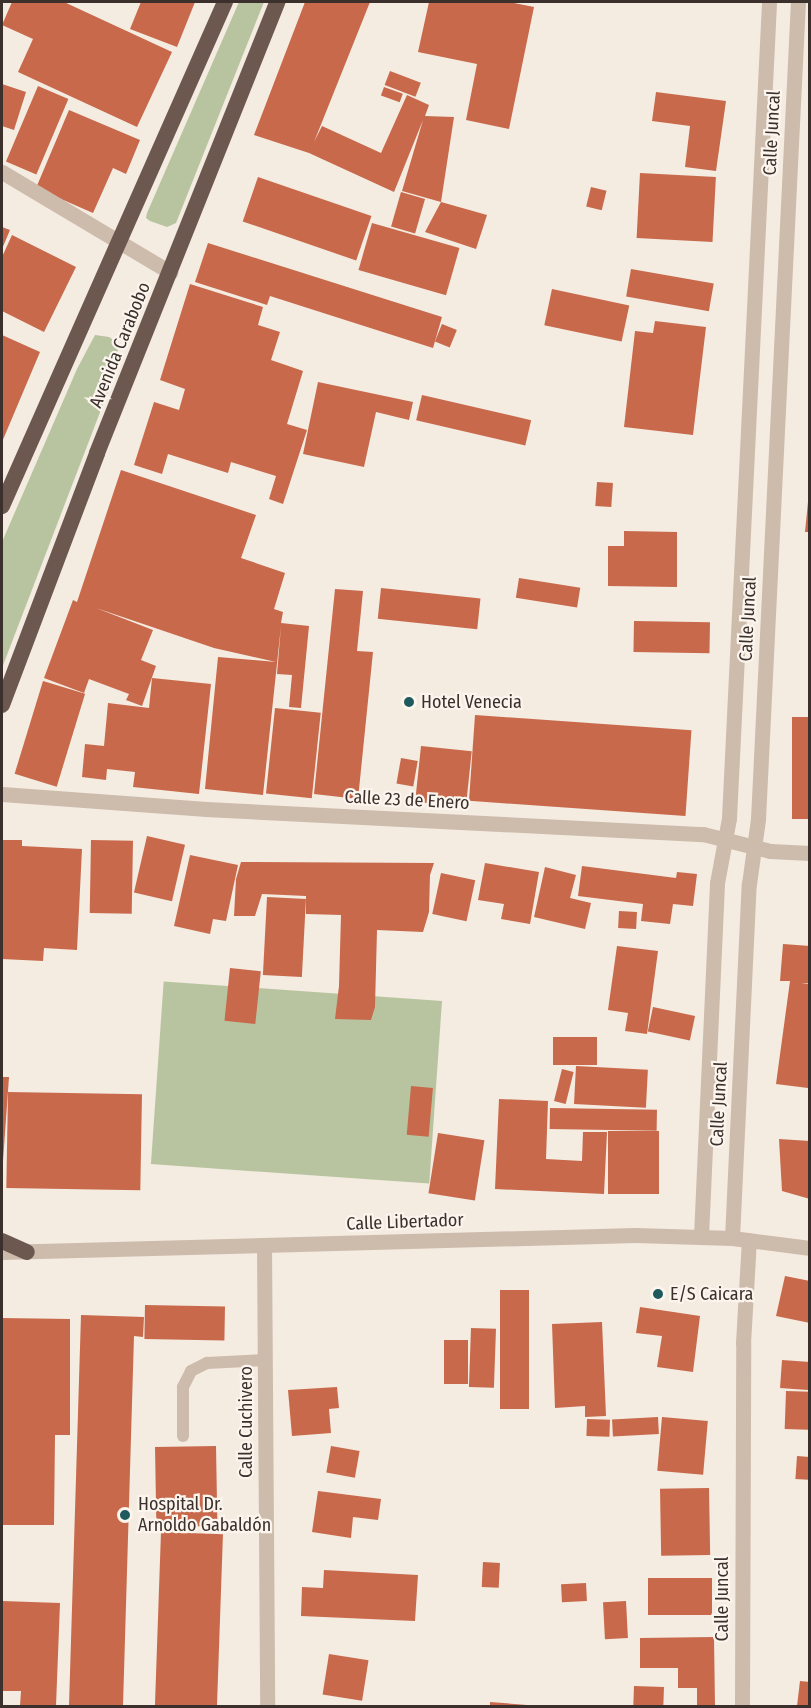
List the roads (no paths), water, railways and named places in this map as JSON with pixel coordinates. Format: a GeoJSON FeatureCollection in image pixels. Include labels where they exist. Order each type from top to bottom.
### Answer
{"type":"FeatureCollection","features":[{"type":"Feature","properties":{"kind":"highway"},"geometry":{"type":"LineString","coordinates":[[2,506],[225,2]]}},
{"type":"Feature","properties":{"kind":"highway","name":"Avenida Carabobo"},"geometry":{"type":"LineString","coordinates":[[2,705],[277,2]]}},
{"type":"Feature","properties":{"kind":"highway"},"geometry":{"type":"LineString","coordinates":[[2,1241],[27,1252]]}},
{"type":"Feature","properties":{"kind":"street","name":"Calle Juncal"},"geometry":{"type":"LineString","coordinates":[[701,1236],[717,883],[729,818],[770,2]]}},
{"type":"Feature","properties":{"kind":"street","name":"Calle Juncal"},"geometry":{"type":"LineString","coordinates":[[732,1238],[749,884],[758,819],[798,2]]}},
{"type":"Feature","properties":{"kind":"street"},"geometry":{"type":"LineString","coordinates":[[2,172],[170,272]]}},
{"type":"Feature","properties":{"kind":"street","name":"Calle 23 de Enero"},"geometry":{"type":"LineString","coordinates":[[2,794],[206,809],[704,834],[770,851],[810,853]]}},
{"type":"Feature","properties":{"kind":"street","name":"Calle Libertador"},"geometry":{"type":"LineString","coordinates":[[2,1252],[636,1235],[732,1238],[810,1248]]}},
{"type":"Feature","properties":{"kind":"street","name":"Calle Juncal"},"geometry":{"type":"LineString","coordinates":[[742,1707],[743,1343],[749,1240]]}},
{"type":"Feature","properties":{"kind":"street","name":"Calle Cuchivero"},"geometry":{"type":"LineString","coordinates":[[264,1245],[267,1707]]}},
{"type":"Feature","properties":{"kind":"lane"},"geometry":{"type":"LineString","coordinates":[[183,1436],[183,1387],[191,1371],[207,1363],[265,1360]]}},
{"type":"Feature","properties":{"kind":"place","name":"Hotel Venecia"},"geometry":{"type":"Point","coordinates":[409,702]}},
{"type":"Feature","properties":{"kind":"place","name":"E/S Caicara"},"geometry":{"type":"Point","coordinates":[658,1294]}},
{"type":"Feature","properties":{"kind":"place","name":"Hospital Dr. Arnoldo Gabaldón"},"geometry":{"type":"Point","coordinates":[125,1515]}}]}
